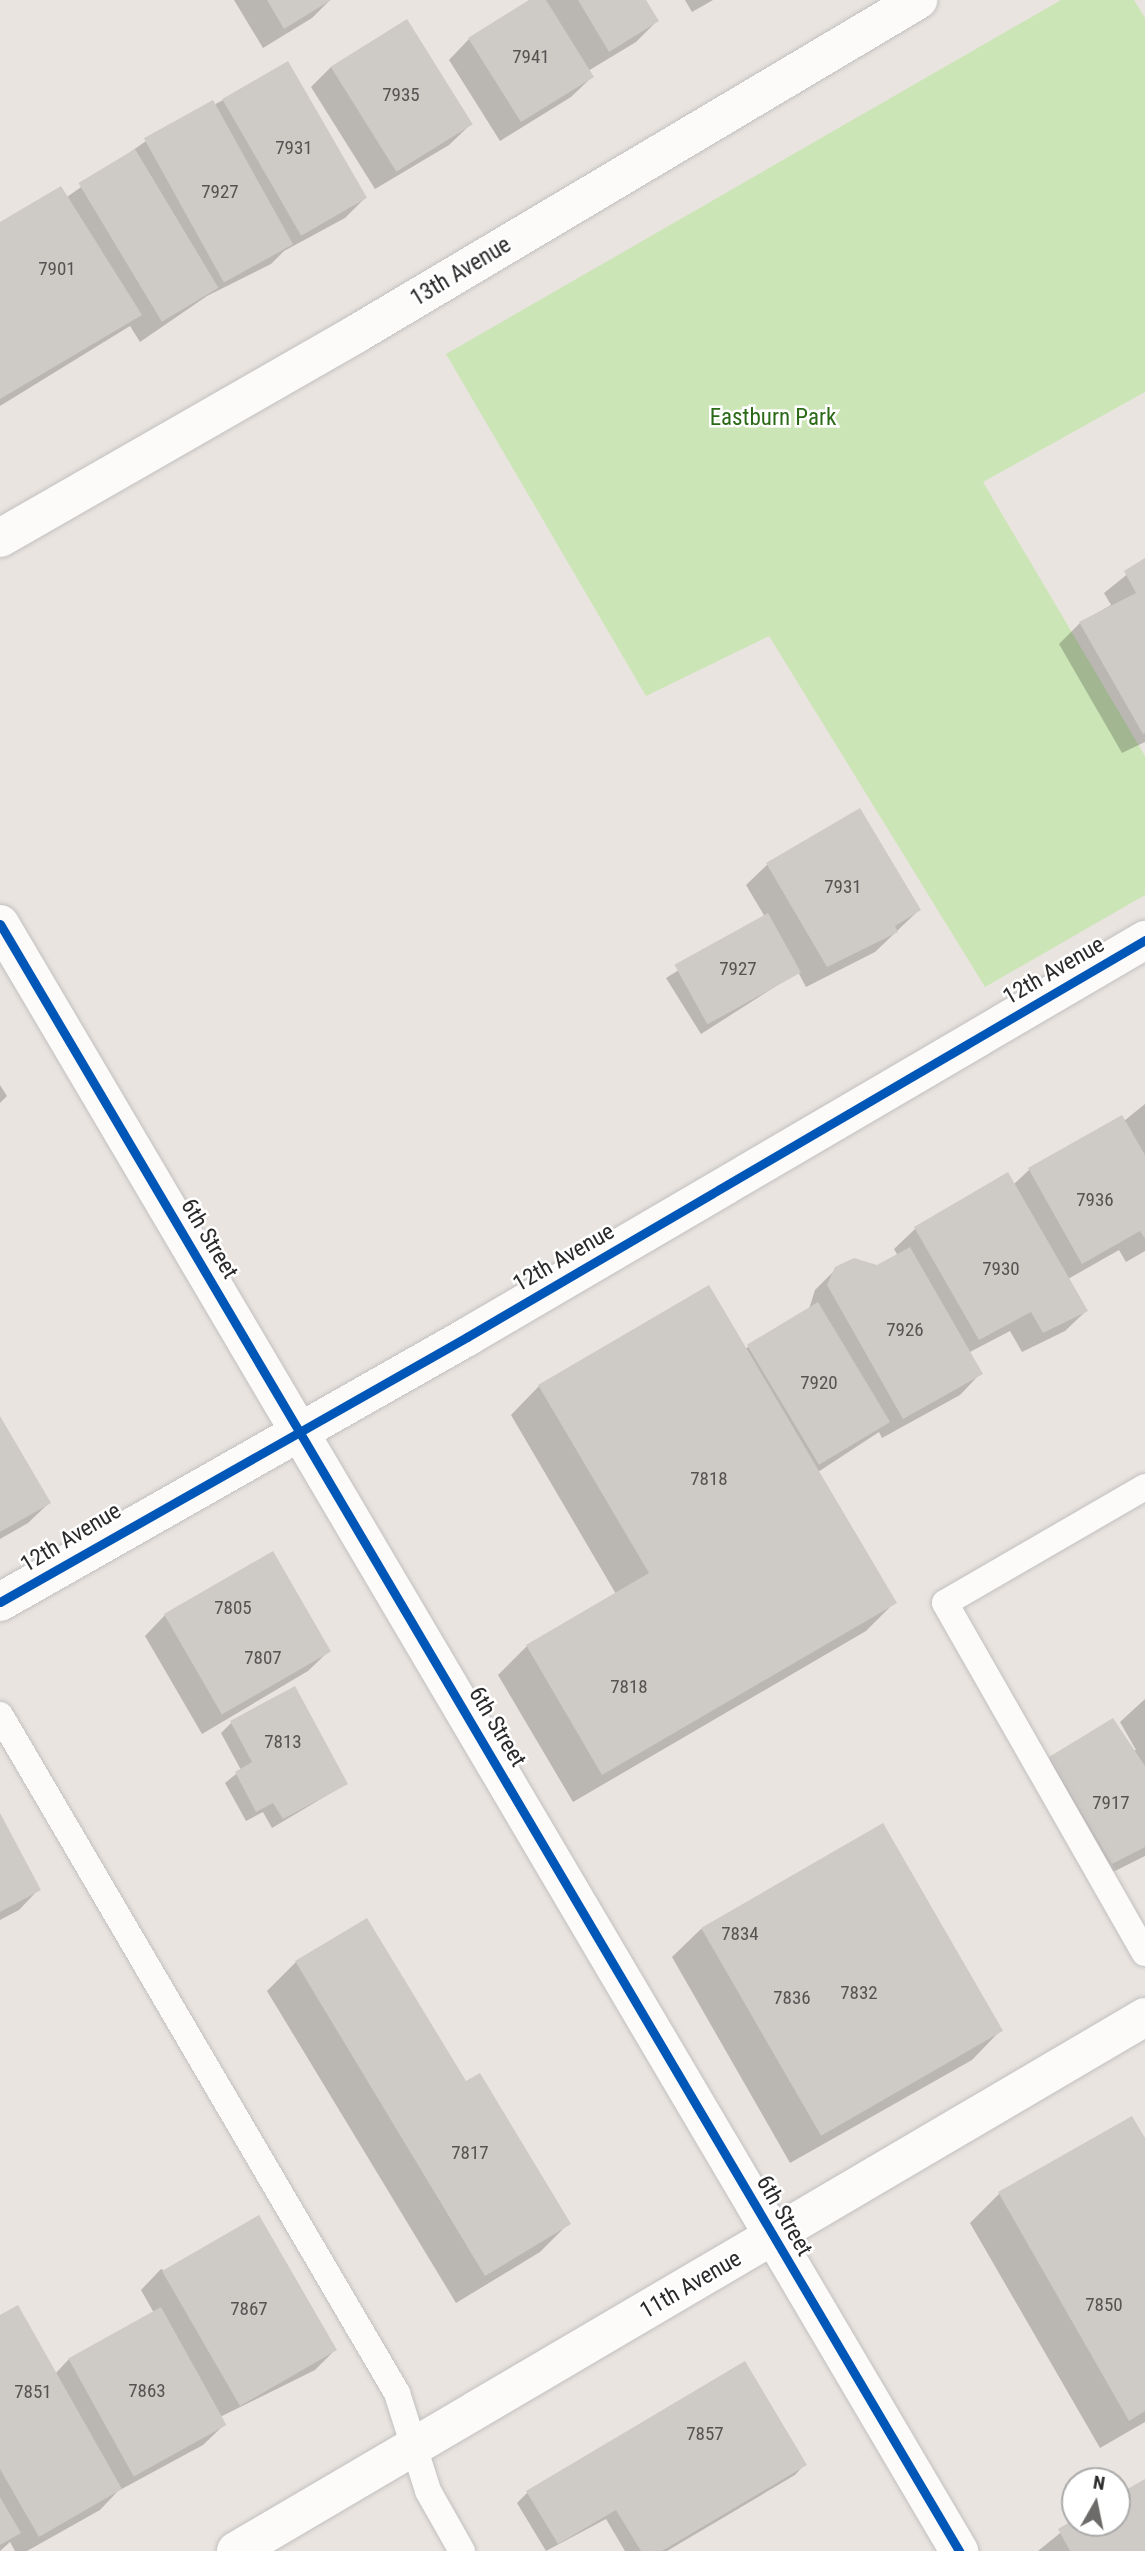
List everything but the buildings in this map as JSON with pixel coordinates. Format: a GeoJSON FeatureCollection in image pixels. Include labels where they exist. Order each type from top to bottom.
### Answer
{"type":"FeatureCollection","features":[{"type":"Feature","properties":{"kind":"street","name":"13th Avenue"},"geometry":{"type":"LineString","coordinates":[[0,538],[368,327],[918,0]]}},
{"type":"Feature","properties":{"kind":"street","name":"6th Street"},"geometry":{"type":"LineString","coordinates":[[0,924],[959,2551]]}},
{"type":"Feature","properties":{"kind":"street","name":"12th Avenue"},"geometry":{"type":"LineString","coordinates":[[0,1602],[1145,940]]}},
{"type":"Feature","properties":{"kind":"street","name":"11th Avenue"},"geometry":{"type":"LineString","coordinates":[[236,2551],[1145,2017]]}},
{"type":"Feature","properties":{"kind":"lane"},"geometry":{"type":"LineString","coordinates":[[1145,1487],[945,1604],[1145,1953]]}},
{"type":"Feature","properties":{"kind":"lane"},"geometry":{"type":"LineString","coordinates":[[0,1715],[397,2393],[428,2491],[462,2551]]}},
{"type":"Feature","properties":{"kind":"green space","name":"Eastburn Park"},"geometry":{"type":"Polygon","coordinates":[[[1061,0],[1134,0],[1145,18],[1145,392],[983,482],[1145,756],[1145,895],[985,987],[769,636],[646,696],[446,354],[1061,0]]]}},
{"type":"Feature","properties":{"kind":"cycle path"},"geometry":{"type":"LineString","coordinates":[[0,924],[959,2551]]}},
{"type":"Feature","properties":{"kind":"cycle path"},"geometry":{"type":"LineString","coordinates":[[0,1602],[467,1337],[1145,940]]}}]}
